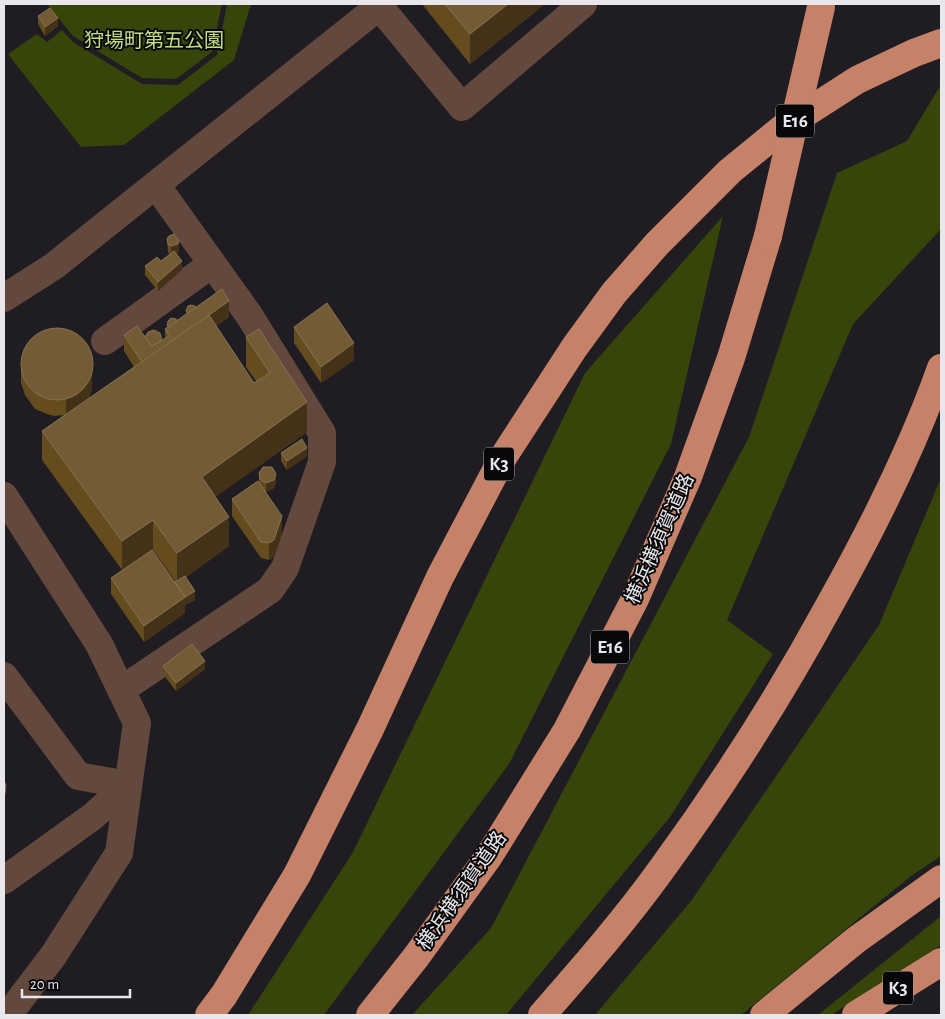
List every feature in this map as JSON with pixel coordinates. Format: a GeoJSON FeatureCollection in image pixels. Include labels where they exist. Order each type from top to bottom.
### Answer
{"type":"FeatureCollection","features":[{"type":"Feature","properties":{"kind":"highway","name":"横浜横須賀道路"},"geometry":{"type":"LineString","coordinates":[[370,1015],[416,958],[489,856],[567,730],[635,599],[688,477],[731,358],[768,236],[821,5]]}},
{"type":"Feature","properties":{"kind":"highway","name":"K3"},"geometry":{"type":"LineString","coordinates":[[209,1015],[224,995],[297,875],[370,729],[440,578],[502,459],[574,348],[614,293],[657,244],[730,171],[784,127],[857,80],[914,53],[941,43]]}},
{"type":"Feature","properties":{"kind":"highway"},"geometry":{"type":"LineString","coordinates":[[542,1015],[585,966],[660,871],[727,775],[798,662],[855,560],[895,478],[941,368]]}},
{"type":"Feature","properties":{"kind":"highway"},"geometry":{"type":"LineString","coordinates":[[764,1015],[856,940],[941,879]]}},
{"type":"Feature","properties":{"kind":"highway","name":"K3"},"geometry":{"type":"LineString","coordinates":[[856,1015],[941,962]]}},
{"type":"Feature","properties":{"kind":"lane"},"geometry":{"type":"LineString","coordinates":[[4,298],[54,266],[380,5],[462,107],[584,4]]}},
{"type":"Feature","properties":{"kind":"lane"},"geometry":{"type":"LineString","coordinates":[[121,690],[270,590],[285,568],[322,462],[322,432],[249,315],[156,185]]}},
{"type":"Feature","properties":{"kind":"lane"},"geometry":{"type":"LineString","coordinates":[[104,341],[212,264]]}},
{"type":"Feature","properties":{"kind":"lane"},"geometry":{"type":"LineString","coordinates":[[7,512],[99,644],[136,723],[119,853],[53,956],[8,1015]]}},
{"type":"Feature","properties":{"kind":"lane"},"geometry":{"type":"LineString","coordinates":[[4,676],[78,776],[128,785]]}},
{"type":"Feature","properties":{"kind":"lane"},"geometry":{"type":"LineString","coordinates":[[4,880],[92,817],[128,785]]}},
{"type":"Feature","properties":{"kind":"green space","name":"狩場町第五公園"},"geometry":{"type":"Polygon","coordinates":[[[47,4],[222,4],[212,52],[176,79],[142,78],[73,36],[47,4]]]}},
{"type":"Feature","properties":{"kind":"green space"},"geometry":{"type":"Polygon","coordinates":[[[227,4],[251,4],[234,60],[124,145],[81,147],[8,54],[37,34],[47,42],[62,30],[73,42],[142,84],[178,85],[217,55],[227,4]]]}},
{"type":"Feature","properties":{"kind":"green space"},"geometry":{"type":"Polygon","coordinates":[[[940,86],[941,229],[853,324],[727,620],[773,654],[670,817],[506,1015],[412,1015],[491,928],[749,437],[837,173],[907,141],[940,86]]]}},
{"type":"Feature","properties":{"kind":"green space"},"geometry":{"type":"Polygon","coordinates":[[[723,216],[671,444],[509,764],[324,1015],[248,1015],[353,852],[585,373],[723,216]]]}},
{"type":"Feature","properties":{"kind":"green space"},"geometry":{"type":"Polygon","coordinates":[[[941,478],[941,856],[911,876],[741,1015],[595,1015],[691,901],[879,625],[941,478]]]}},
{"type":"Feature","properties":{"kind":"green space"},"geometry":{"type":"Polygon","coordinates":[[[941,916],[941,945],[831,1015],[818,1015],[941,916]]]}},
{"type":"Feature","properties":{"kind":"building"},"geometry":{"type":"Polygon","coordinates":[[[445,4],[508,4],[470,34],[445,4]]]}},
{"type":"Feature","properties":{"kind":"building"},"geometry":{"type":"Polygon","coordinates":[[[50,8],[58,18],[45,27],[38,16],[50,8]]]}},
{"type":"Feature","properties":{"kind":"building"},"geometry":{"type":"Polygon","coordinates":[[[174,234],[179,241],[178,244],[171,246],[168,244],[167,239],[174,234]]]}},
{"type":"Feature","properties":{"kind":"building"},"geometry":{"type":"Polygon","coordinates":[[[174,251],[182,261],[158,282],[145,266],[157,257],[161,261],[174,251]]]}},
{"type":"Feature","properties":{"kind":"building"},"geometry":{"type":"Polygon","coordinates":[[[222,289],[229,301],[142,362],[124,335],[137,326],[152,346],[169,336],[165,329],[222,289]]]}},
{"type":"Feature","properties":{"kind":"building"},"geometry":{"type":"Polygon","coordinates":[[[327,303],[354,343],[321,367],[294,327],[327,303]]]}},
{"type":"Feature","properties":{"kind":"building"},"geometry":{"type":"Polygon","coordinates":[[[191,305],[196,308],[188,313],[186,311],[188,306],[191,305]]]}},
{"type":"Feature","properties":{"kind":"building"},"geometry":{"type":"Polygon","coordinates":[[[209,315],[254,383],[270,373],[246,337],[259,329],[307,402],[202,477],[229,517],[177,553],[153,520],[122,541],[42,431],[209,315]]]}},
{"type":"Feature","properties":{"kind":"building"},"geometry":{"type":"Polygon","coordinates":[[[171,318],[177,321],[169,327],[167,325],[171,318]]]}},
{"type":"Feature","properties":{"kind":"building"},"geometry":{"type":"Polygon","coordinates":[[[57,328],[77,334],[87,344],[93,364],[87,384],[77,394],[57,400],[37,394],[27,384],[21,364],[27,344],[37,334],[57,328]]]}},
{"type":"Feature","properties":{"kind":"building"},"geometry":{"type":"Polygon","coordinates":[[[154,330],[160,333],[162,340],[152,346],[145,337],[148,332],[154,330]]]}},
{"type":"Feature","properties":{"kind":"building"},"geometry":{"type":"Polygon","coordinates":[[[302,439],[307,448],[287,461],[281,453],[302,439]]]}},
{"type":"Feature","properties":{"kind":"building"},"geometry":{"type":"Polygon","coordinates":[[[263,467],[272,467],[276,474],[274,480],[266,483],[260,479],[259,473],[263,467]]]}},
{"type":"Feature","properties":{"kind":"building"},"geometry":{"type":"Polygon","coordinates":[[[258,481],[282,516],[274,540],[269,543],[261,542],[232,499],[258,481]]]}},
{"type":"Feature","properties":{"kind":"building"},"geometry":{"type":"Polygon","coordinates":[[[152,550],[185,597],[144,626],[111,578],[152,550]]]}},
{"type":"Feature","properties":{"kind":"building"},"geometry":{"type":"Polygon","coordinates":[[[185,576],[195,591],[185,597],[175,582],[185,576]]]}},
{"type":"Feature","properties":{"kind":"building"},"geometry":{"type":"Polygon","coordinates":[[[192,644],[205,661],[176,683],[163,666],[192,644]]]}},
{"type":"Feature","properties":{"kind":"building"},"geometry":{"type":"Polygon","coordinates":[[[4,781],[6,785],[4,796],[4,781]]]}}]}
